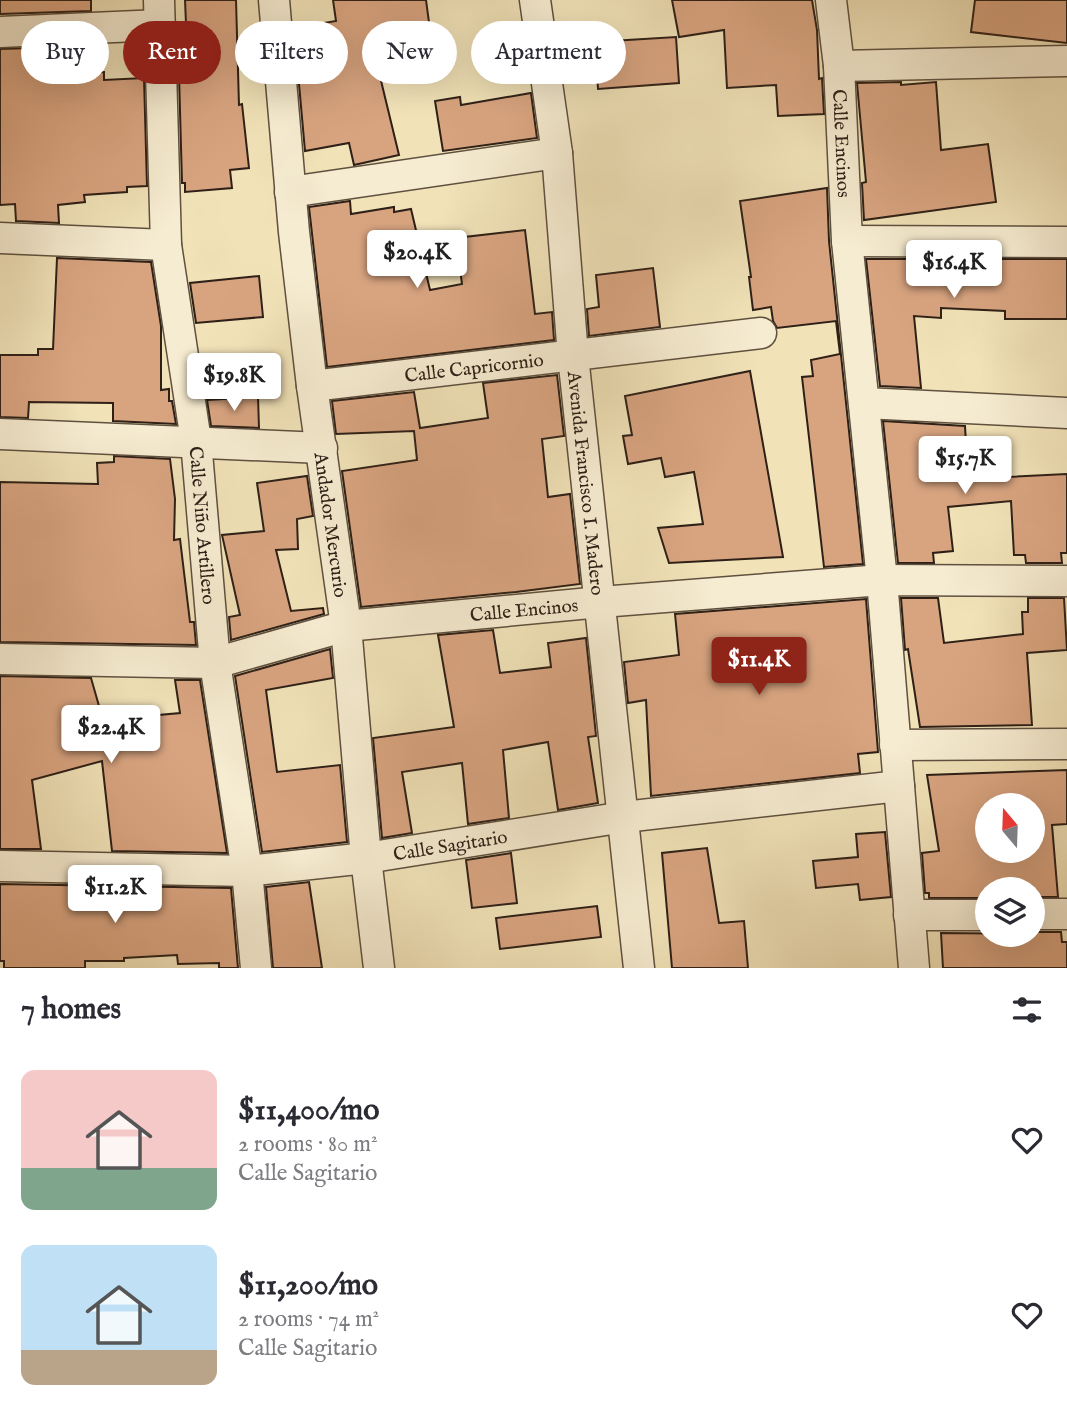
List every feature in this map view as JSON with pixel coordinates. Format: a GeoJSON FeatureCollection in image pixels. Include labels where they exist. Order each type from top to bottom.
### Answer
{"type":"FeatureCollection","features":[{"type":"Feature","properties":{"kind":"street","name":"Andador Mercurio"},"geometry":{"type":"LineString","coordinates":[[274,0],[290,192],[312,386],[323,448],[346,626],[366,858],[379,968]]}},
{"type":"Feature","properties":{"kind":"street","name":"Avenida Francisco I. Madero"},"geometry":{"type":"LineString","coordinates":[[535,0],[558,153],[573,356],[639,968]]}},
{"type":"Feature","properties":{"kind":"street","name":"Calle Encinos"},"geometry":{"type":"LineString","coordinates":[[831,0],[839,66],[847,241],[882,580],[914,968]]}},
{"type":"Feature","properties":{"kind":"street"},"geometry":{"type":"LineString","coordinates":[[0,32],[159,13]]}},
{"type":"Feature","properties":{"kind":"street","name":"Calle Niño Artillero"},"geometry":{"type":"LineString","coordinates":[[159,13],[166,245],[196,441],[215,663],[247,871],[256,968]]}},
{"type":"Feature","properties":{"kind":"street"},"geometry":{"type":"LineString","coordinates":[[839,66],[1067,61]]}},
{"type":"Feature","properties":{"kind":"street"},"geometry":{"type":"LineString","coordinates":[[290,192],[558,153]]}},
{"type":"Feature","properties":{"kind":"street"},"geometry":{"type":"LineString","coordinates":[[0,238],[166,245]]}},
{"type":"Feature","properties":{"kind":"street"},"geometry":{"type":"LineString","coordinates":[[847,241],[1067,242]]}},
{"type":"Feature","properties":{"kind":"street","name":"Calle Capricornio"},"geometry":{"type":"LineString","coordinates":[[312,386],[761,333]]}},
{"type":"Feature","properties":{"kind":"street"},"geometry":{"type":"LineString","coordinates":[[864,403],[1067,412]]}},
{"type":"Feature","properties":{"kind":"street"},"geometry":{"type":"LineString","coordinates":[[0,434],[323,448]]}},
{"type":"Feature","properties":{"kind":"street","name":"Calle Encinos"},"geometry":{"type":"LineString","coordinates":[[0,659],[215,663],[346,626],[601,602],[882,580],[1067,581]]}},
{"type":"Feature","properties":{"kind":"street"},"geometry":{"type":"LineString","coordinates":[[895,745],[1067,744]]}},
{"type":"Feature","properties":{"kind":"street","name":"Calle Sagitario"},"geometry":{"type":"LineString","coordinates":[[0,866],[247,871],[366,858],[624,817],[899,786]]}},
{"type":"Feature","properties":{"kind":"street"},"geometry":{"type":"LineString","coordinates":[[1045,914],[1067,914]]}},
{"type":"Feature","properties":{"kind":"street"},"geometry":{"type":"LineString","coordinates":[[909,915],[975,915]]}},
{"type":"Feature","properties":{"kind":"building"},"geometry":{"type":"Polygon","coordinates":[[[0,0],[91,0],[91,11],[0,14],[0,0]]]}},
{"type":"Feature","properties":{"kind":"building"},"geometry":{"type":"Polygon","coordinates":[[[185,0],[236,0],[235,84],[238,84],[239,105],[242,104],[249,168],[230,170],[232,188],[185,192],[185,183],[182,183],[179,84],[221,84],[221,21],[186,21],[185,0]]]}},
{"type":"Feature","properties":{"kind":"building"},"geometry":{"type":"Polygon","coordinates":[[[333,0],[426,0],[429,21],[362,21],[362,84],[382,84],[399,155],[354,165],[349,143],[305,151],[299,84],[348,84],[348,21],[336,21],[333,0]]]}},
{"type":"Feature","properties":{"kind":"building"},"geometry":{"type":"Polygon","coordinates":[[[672,0],[812,0],[824,114],[778,116],[776,85],[727,88],[724,30],[679,37],[672,0]]]}},
{"type":"Feature","properties":{"kind":"building"},"geometry":{"type":"Polygon","coordinates":[[[975,0],[1067,0],[1067,43],[971,32],[975,0]]]}},
{"type":"Feature","properties":{"kind":"building"},"geometry":{"type":"Polygon","coordinates":[[[676,37],[679,83],[598,89],[598,84],[626,84],[626,40],[676,37]]]}},
{"type":"Feature","properties":{"kind":"building"},"geometry":{"type":"Polygon","coordinates":[[[21,48],[21,84],[109,84],[109,80],[123,79],[123,84],[144,84],[147,186],[127,187],[127,192],[84,195],[85,202],[58,205],[59,223],[16,221],[15,204],[0,205],[0,49],[21,48]]]}},
{"type":"Feature","properties":{"kind":"building"},"geometry":{"type":"Polygon","coordinates":[[[901,82],[901,85],[936,82],[941,150],[988,144],[996,202],[864,220],[862,183],[866,182],[857,83],[901,82]]]}},
{"type":"Feature","properties":{"kind":"building"},"geometry":{"type":"Polygon","coordinates":[[[531,93],[537,138],[443,151],[435,101],[460,97],[461,105],[531,93]]]}},
{"type":"Feature","properties":{"kind":"building"},"geometry":{"type":"Polygon","coordinates":[[[827,188],[829,241],[863,564],[824,567],[802,377],[813,376],[811,360],[840,354],[836,321],[777,328],[771,307],[753,310],[740,201],[827,188]]]}},
{"type":"Feature","properties":{"kind":"building"},"geometry":{"type":"Polygon","coordinates":[[[350,201],[351,214],[394,207],[394,212],[411,209],[430,290],[462,284],[456,238],[525,230],[535,314],[552,312],[554,340],[327,367],[309,207],[350,201]]]}},
{"type":"Feature","properties":{"kind":"building"},"geometry":{"type":"Polygon","coordinates":[[[57,258],[151,262],[161,326],[161,390],[169,389],[169,401],[172,401],[176,424],[113,421],[113,403],[29,402],[28,418],[0,417],[0,355],[38,355],[38,349],[53,349],[57,258]]]}},
{"type":"Feature","properties":{"kind":"building"},"geometry":{"type":"Polygon","coordinates":[[[866,259],[1067,259],[1067,319],[1005,319],[1005,311],[941,308],[941,318],[914,316],[921,388],[880,386],[866,259]]]}},
{"type":"Feature","properties":{"kind":"building"},"geometry":{"type":"Polygon","coordinates":[[[653,268],[660,327],[589,336],[587,309],[599,307],[596,275],[653,268]]]}},
{"type":"Feature","properties":{"kind":"building"},"geometry":{"type":"Polygon","coordinates":[[[259,276],[263,317],[196,323],[190,283],[259,276]]]}},
{"type":"Feature","properties":{"kind":"building"},"geometry":{"type":"Polygon","coordinates":[[[750,371],[783,557],[669,563],[658,528],[703,524],[694,472],[665,477],[661,458],[628,464],[623,436],[632,435],[625,396],[750,371]]]}},
{"type":"Feature","properties":{"kind":"building"},"geometry":{"type":"Polygon","coordinates":[[[557,375],[564,436],[542,439],[548,497],[570,494],[580,584],[361,607],[342,471],[417,460],[414,431],[336,434],[332,401],[414,392],[420,428],[488,418],[483,383],[557,375]]]}},
{"type":"Feature","properties":{"kind":"building"},"geometry":{"type":"Polygon","coordinates":[[[258,397],[259,428],[211,426],[207,400],[258,397]]]}},
{"type":"Feature","properties":{"kind":"building"},"geometry":{"type":"Polygon","coordinates":[[[883,421],[965,426],[968,479],[1067,474],[1067,553],[1061,553],[1062,563],[1026,563],[1025,555],[1014,555],[1011,501],[948,507],[953,551],[933,553],[934,563],[898,563],[883,421]]]}},
{"type":"Feature","properties":{"kind":"building"},"geometry":{"type":"Polygon","coordinates":[[[114,456],[170,459],[175,499],[174,540],[180,539],[190,622],[194,622],[196,645],[0,642],[0,482],[98,484],[97,463],[114,462],[114,456]]]}},
{"type":"Feature","properties":{"kind":"building"},"geometry":{"type":"Polygon","coordinates":[[[307,476],[313,516],[297,519],[298,549],[276,550],[291,611],[323,608],[324,614],[231,640],[229,617],[240,615],[222,535],[264,531],[257,483],[307,476]]]}},
{"type":"Feature","properties":{"kind":"building"},"geometry":{"type":"Polygon","coordinates":[[[901,598],[938,598],[944,643],[1023,634],[1022,612],[1028,612],[1028,598],[1064,598],[1067,650],[1027,653],[1032,725],[920,727],[908,649],[905,650],[901,598]]]}},
{"type":"Feature","properties":{"kind":"building"},"geometry":{"type":"Polygon","coordinates":[[[866,599],[878,752],[858,754],[860,773],[651,796],[646,700],[628,703],[624,662],[679,655],[675,614],[866,599]]]}},
{"type":"Feature","properties":{"kind":"building"},"geometry":{"type":"Polygon","coordinates":[[[493,630],[500,673],[551,667],[548,643],[586,638],[596,736],[588,737],[598,803],[558,810],[548,742],[503,750],[509,818],[468,824],[462,763],[402,772],[412,833],[382,838],[373,738],[454,727],[438,635],[493,630]]]}},
{"type":"Feature","properties":{"kind":"building"},"geometry":{"type":"Polygon","coordinates":[[[330,649],[333,678],[266,690],[277,772],[340,765],[347,842],[262,852],[235,676],[330,649]]]}},
{"type":"Feature","properties":{"kind":"building"},"geometry":{"type":"Polygon","coordinates":[[[0,676],[91,678],[103,720],[180,713],[175,680],[200,680],[227,853],[112,851],[102,761],[32,780],[41,849],[0,849],[0,676]]]}},
{"type":"Feature","properties":{"kind":"building"},"geometry":{"type":"Polygon","coordinates":[[[1067,770],[1067,824],[1052,825],[1058,897],[1045,897],[1045,877],[975,877],[975,898],[929,898],[929,893],[925,893],[922,853],[939,851],[927,775],[1067,770]]]}},
{"type":"Feature","properties":{"kind":"building"},"geometry":{"type":"Polygon","coordinates":[[[885,832],[891,897],[860,900],[858,884],[816,888],[813,861],[858,857],[856,834],[885,832]]]}},
{"type":"Feature","properties":{"kind":"building"},"geometry":{"type":"Polygon","coordinates":[[[707,848],[719,923],[744,921],[748,968],[672,968],[662,853],[707,848]]]}},
{"type":"Feature","properties":{"kind":"building"},"geometry":{"type":"Polygon","coordinates":[[[511,853],[517,903],[472,908],[466,860],[511,853]]]}},
{"type":"Feature","properties":{"kind":"building"},"geometry":{"type":"Polygon","coordinates":[[[309,882],[322,968],[273,968],[266,887],[309,882]]]}},
{"type":"Feature","properties":{"kind":"building"},"geometry":{"type":"Polygon","coordinates":[[[0,884],[231,888],[238,968],[219,968],[219,963],[178,964],[177,955],[124,958],[124,961],[85,961],[85,968],[4,968],[4,961],[0,961],[0,884]]]}},
{"type":"Feature","properties":{"kind":"building"},"geometry":{"type":"Polygon","coordinates":[[[597,906],[601,937],[500,949],[496,918],[597,906]]]}},
{"type":"Feature","properties":{"kind":"building"},"geometry":{"type":"Polygon","coordinates":[[[1045,932],[1061,932],[1062,942],[1067,942],[1067,968],[943,968],[941,933],[975,933],[975,947],[1045,947],[1045,932]]]}}]}
